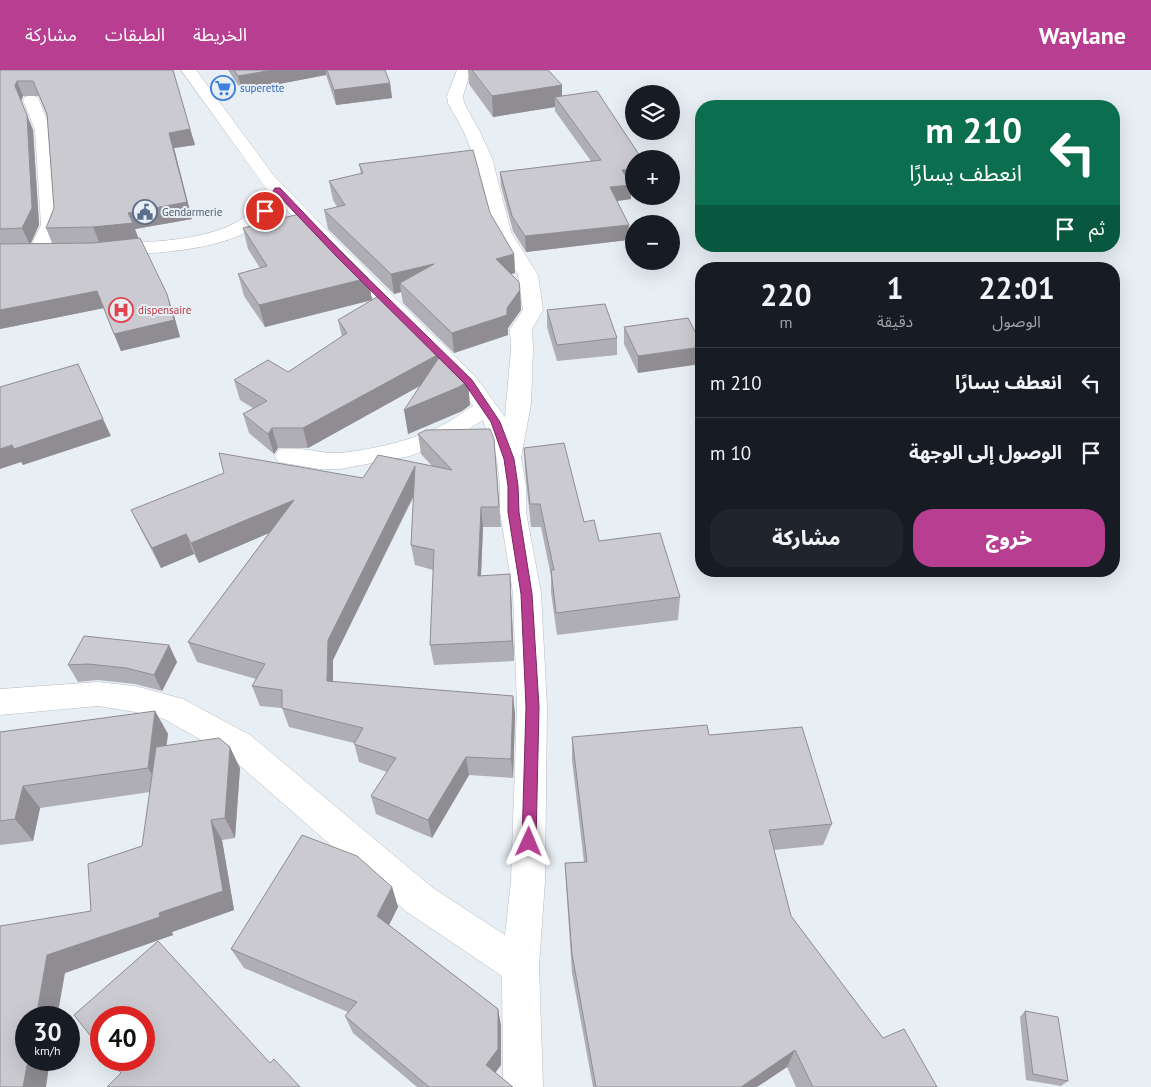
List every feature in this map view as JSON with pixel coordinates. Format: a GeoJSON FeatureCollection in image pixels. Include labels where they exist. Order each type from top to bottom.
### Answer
{"type":"FeatureCollection","features":[{"type":"Feature","properties":{"kind":"street"},"geometry":{"type":"LineString","coordinates":[[188,70],[252,160],[278,190],[335,250],[468,382],[496,422],[509,459],[513,486],[513,512],[527,594],[532,707],[528,881],[520,966],[523,1087]]}},
{"type":"Feature","properties":{"kind":"street"},"geometry":{"type":"LineString","coordinates":[[464,70],[455,96],[456,103],[472,132],[483,158],[502,232],[528,275],[533,310],[520,329],[522,349],[519,404],[509,459]]}},
{"type":"Feature","properties":{"kind":"street"},"geometry":{"type":"LineString","coordinates":[[31,100],[43,130],[50,225],[28,254],[56,254]]}},
{"type":"Feature","properties":{"kind":"street"},"geometry":{"type":"LineString","coordinates":[[91,253],[178,243],[232,234],[250,224],[265,211],[278,190]]}},
{"type":"Feature","properties":{"kind":"street"},"geometry":{"type":"LineString","coordinates":[[287,456],[320,461],[340,461],[404,449],[444,435],[486,408]]}},
{"type":"Feature","properties":{"kind":"street"},"geometry":{"type":"LineString","coordinates":[[0,702],[98,694],[135,698],[172,708],[239,745],[420,900],[520,966]]}},
{"type":"Feature","properties":{"kind":"building"},"geometry":{"type":"Polygon","coordinates":[[[0,70],[173,70],[190,129],[169,133],[187,202],[128,213],[133,223],[93,227],[46,228],[54,208],[47,114],[33,81],[17,81],[15,86],[27,115],[32,208],[22,228],[0,229],[0,70]]]}},
{"type":"Feature","properties":{"kind":"building"},"geometry":{"type":"Polygon","coordinates":[[[234,70],[273,70],[238,76],[234,70]]]}},
{"type":"Feature","properties":{"kind":"building"},"geometry":{"type":"Polygon","coordinates":[[[327,70],[385,70],[390,83],[334,90],[327,70]]]}},
{"type":"Feature","properties":{"kind":"building"},"geometry":{"type":"Polygon","coordinates":[[[472,70],[548,70],[562,85],[492,96],[472,70]]]}},
{"type":"Feature","properties":{"kind":"building"},"geometry":{"type":"Polygon","coordinates":[[[597,91],[625,133],[625,140],[629,140],[636,150],[625,150],[625,170],[622,170],[625,175],[625,186],[610,187],[625,217],[625,225],[525,236],[512,216],[500,172],[601,160],[555,97],[597,91]]]}},
{"type":"Feature","properties":{"kind":"building"},"geometry":{"type":"Polygon","coordinates":[[[473,150],[490,213],[514,254],[496,259],[519,282],[520,290],[507,308],[507,315],[452,333],[400,283],[434,264],[391,274],[324,210],[345,205],[329,181],[363,173],[359,164],[473,150]]]}},
{"type":"Feature","properties":{"kind":"building"},"geometry":{"type":"Polygon","coordinates":[[[303,213],[368,278],[259,305],[238,274],[267,266],[243,228],[303,213]]]}},
{"type":"Feature","properties":{"kind":"building"},"geometry":{"type":"Polygon","coordinates":[[[140,238],[167,294],[174,320],[114,334],[97,291],[0,310],[0,244],[93,243],[140,238]]]}},
{"type":"Feature","properties":{"kind":"building"},"geometry":{"type":"Polygon","coordinates":[[[382,294],[429,341],[426,342],[439,354],[303,428],[272,428],[268,434],[243,414],[267,401],[234,380],[268,360],[288,372],[347,333],[338,320],[382,294]]]}},
{"type":"Feature","properties":{"kind":"building"},"geometry":{"type":"Polygon","coordinates":[[[605,304],[617,338],[557,345],[547,310],[605,304]]]}},
{"type":"Feature","properties":{"kind":"building"},"geometry":{"type":"Polygon","coordinates":[[[688,318],[695,331],[695,348],[638,356],[624,327],[688,318]]]}},
{"type":"Feature","properties":{"kind":"building"},"geometry":{"type":"Polygon","coordinates":[[[442,353],[460,369],[468,381],[459,387],[404,410],[442,353]]]}},
{"type":"Feature","properties":{"kind":"building"},"geometry":{"type":"Polygon","coordinates":[[[78,364],[103,419],[14,449],[12,445],[0,449],[0,387],[78,364]]]}},
{"type":"Feature","properties":{"kind":"building"},"geometry":{"type":"Polygon","coordinates":[[[490,429],[494,439],[499,507],[481,507],[478,576],[510,574],[512,641],[430,645],[434,550],[411,545],[415,466],[328,640],[327,681],[513,696],[511,759],[466,757],[428,820],[371,796],[396,758],[354,744],[363,728],[282,708],[282,690],[252,686],[265,664],[188,642],[294,500],[191,543],[186,534],[152,548],[131,510],[224,473],[219,453],[363,478],[378,455],[452,470],[418,434],[426,430],[490,429]]]}},
{"type":"Feature","properties":{"kind":"building"},"geometry":{"type":"Polygon","coordinates":[[[564,443],[584,522],[594,520],[599,541],[660,533],[680,597],[556,613],[551,570],[554,570],[540,504],[530,504],[524,448],[564,443]]]}},
{"type":"Feature","properties":{"kind":"building"},"geometry":{"type":"Polygon","coordinates":[[[84,636],[169,645],[154,675],[126,668],[88,664],[68,665],[84,636]]]}},
{"type":"Feature","properties":{"kind":"building"},"geometry":{"type":"Polygon","coordinates":[[[155,711],[148,768],[23,786],[15,819],[0,821],[0,732],[155,711]]]}},
{"type":"Feature","properties":{"kind":"building"},"geometry":{"type":"Polygon","coordinates":[[[707,725],[709,735],[802,727],[832,824],[769,830],[791,916],[883,1038],[904,1029],[937,1087],[813,1087],[795,1050],[741,1087],[596,1087],[572,954],[565,863],[587,862],[572,737],[707,725]]]}},
{"type":"Feature","properties":{"kind":"building"},"geometry":{"type":"Polygon","coordinates":[[[219,738],[230,747],[225,818],[211,820],[223,891],[159,913],[160,917],[47,955],[38,1006],[15,1006],[15,1071],[26,1071],[23,1087],[0,1087],[0,926],[91,911],[88,864],[142,846],[156,747],[219,738]]]}},
{"type":"Feature","properties":{"kind":"building"},"geometry":{"type":"Polygon","coordinates":[[[302,835],[357,856],[392,887],[377,916],[498,1009],[498,1049],[486,1065],[513,1087],[429,1087],[345,1016],[357,1002],[231,949],[302,835]]]}},
{"type":"Feature","properties":{"kind":"building"},"geometry":{"type":"Polygon","coordinates":[[[158,941],[270,1063],[274,1059],[300,1087],[107,1087],[121,1073],[119,1071],[155,1071],[155,1006],[90,1006],[90,1035],[80,1023],[80,1010],[158,941]]]}},
{"type":"Feature","properties":{"kind":"building"},"geometry":{"type":"Polygon","coordinates":[[[1025,1011],[1058,1017],[1068,1081],[1033,1074],[1025,1011]]]}},
{"type":"Feature","properties":{"kind":"place","name":"superette"},"geometry":{"type":"Point","coordinates":[223,88]}},
{"type":"Feature","properties":{"kind":"place","name":"Gendarmerie"},"geometry":{"type":"Point","coordinates":[145,212]}},
{"type":"Feature","properties":{"kind":"place","name":"dispensaire"},"geometry":{"type":"Point","coordinates":[121,310]}},
{"type":"Feature","properties":{"kind":"route"},"geometry":{"type":"LineString","coordinates":[[265,211],[278,190],[340,256],[468,382],[496,422],[509,459],[513,486],[513,512],[527,594],[532,707],[529,842]]}}]}
